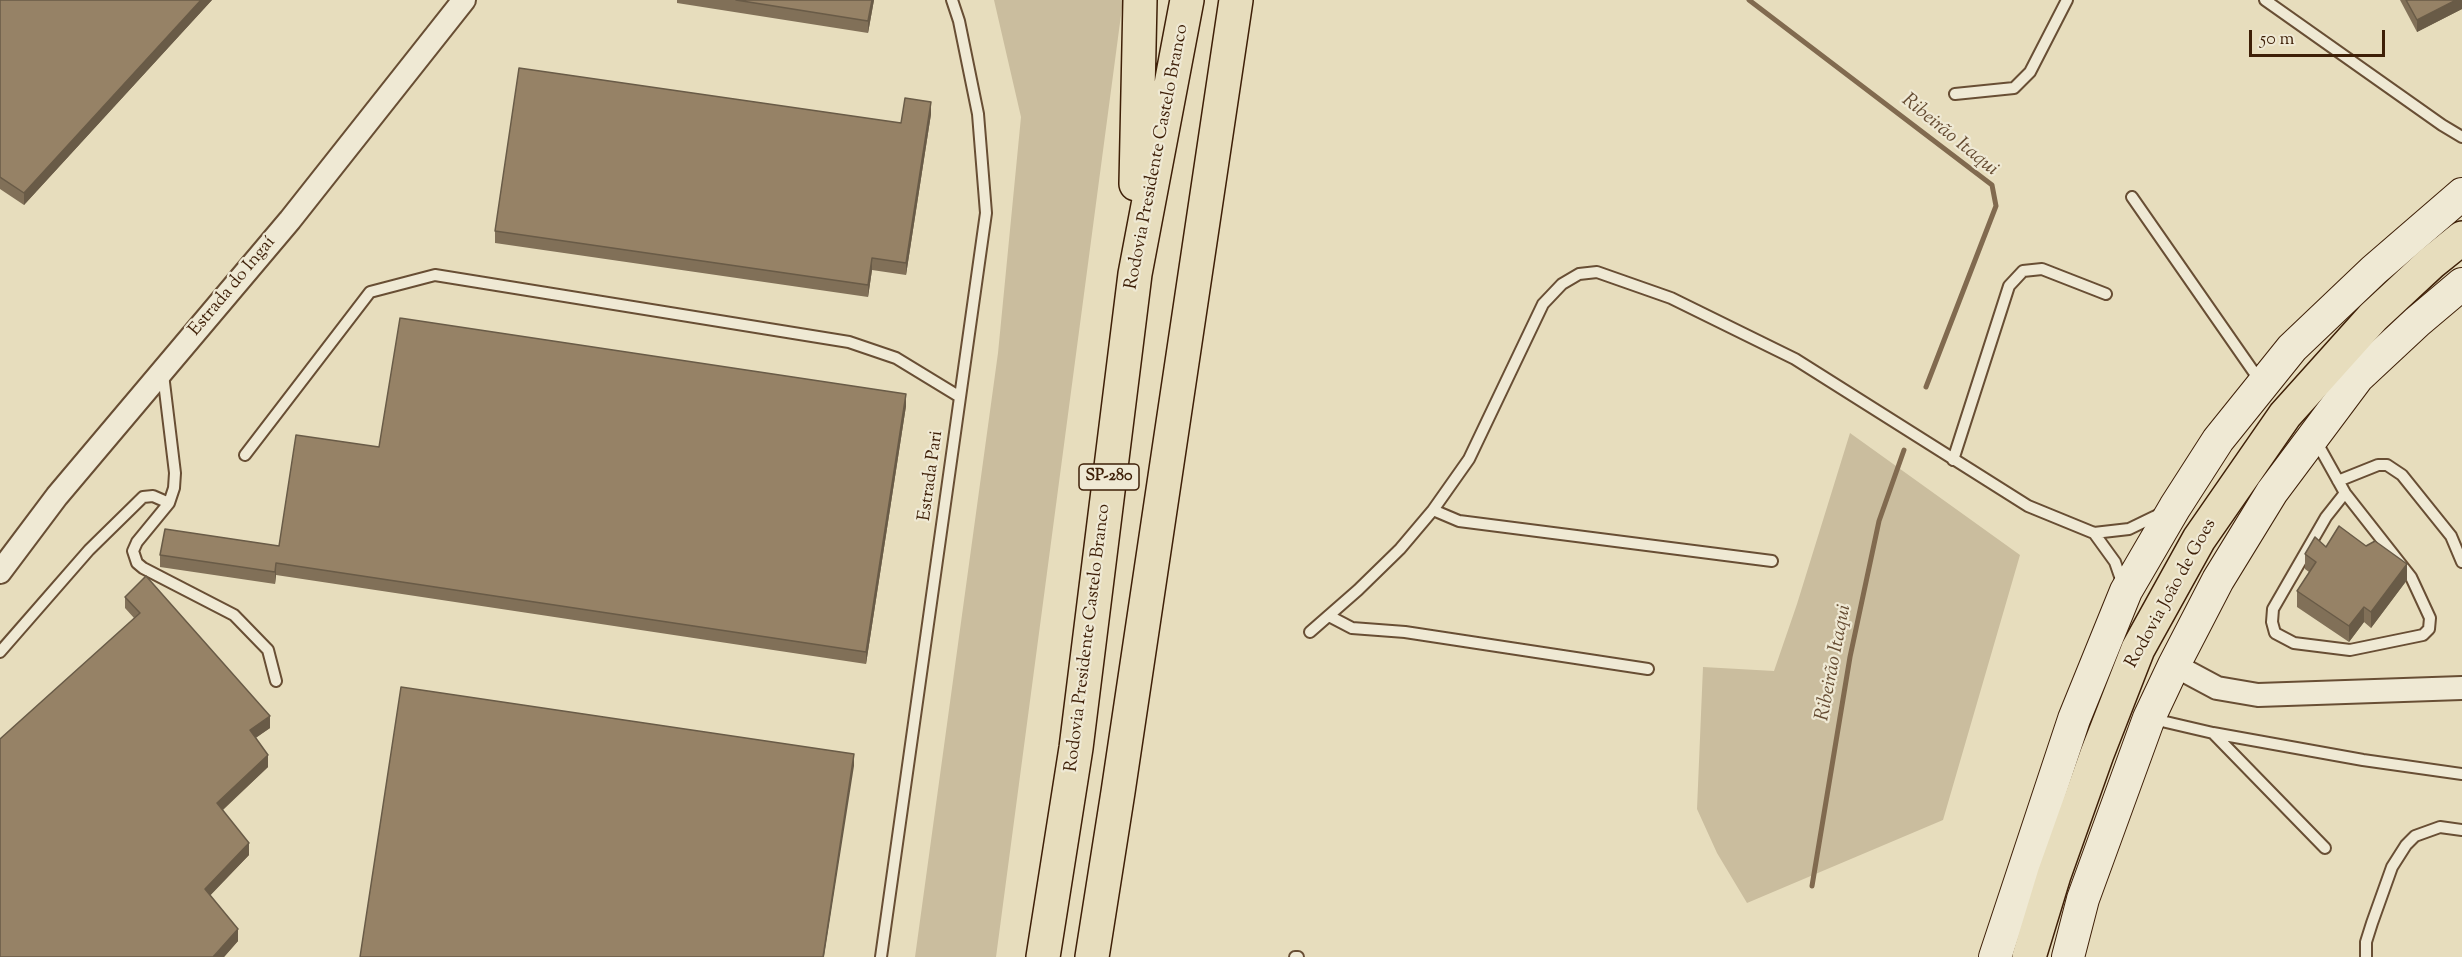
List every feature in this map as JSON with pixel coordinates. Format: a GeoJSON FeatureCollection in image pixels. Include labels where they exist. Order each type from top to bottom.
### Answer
{"type":"FeatureCollection","features":[{"type":"Feature","properties":{"kind":"highway"},"geometry":{"type":"LineString","coordinates":[[1134,274],[1140,0]]}},
{"type":"Feature","properties":{"kind":"highway","name":"Rodovia Presidente Castelo Branco"},"geometry":{"type":"LineString","coordinates":[[1043,957],[1076,748],[1134,274],[1188,0]]}},
{"type":"Feature","properties":{"kind":"highway","name":"SP-280"},"geometry":{"type":"LineString","coordinates":[[1092,957],[1119,792],[1236,0]]}},
{"type":"Feature","properties":{"kind":"highway","name":"Rodovia João de Goes"},"geometry":{"type":"LineString","coordinates":[[2029,957],[2054,875],[2097,754],[2138,650],[2199,539],[2285,415],[2373,316],[2462,238]]}},
{"type":"Feature","properties":{"kind":"highway","name":"Rodovia João de Goes"},"geometry":{"type":"LineString","coordinates":[[2049,957],[2073,875],[2158,655],[2185,600],[2222,535],[2270,464],[2336,382],[2426,294],[2462,266]]}},
{"type":"Feature","properties":{"kind":"street","name":"Estrada do Ingaí"},"geometry":{"type":"LineString","coordinates":[[0,572],[57,496],[290,220],[464,0]]}},
{"type":"Feature","properties":{"kind":"street"},"geometry":{"type":"LineString","coordinates":[[1995,957],[2074,719],[2126,591],[2175,507],[2218,440],[2292,348],[2322,318],[2462,194]]}},
{"type":"Feature","properties":{"kind":"street"},"geometry":{"type":"LineString","coordinates":[[2068,957],[2084,899],[2149,718],[2218,580],[2300,453],[2358,377],[2462,284]]}},
{"type":"Feature","properties":{"kind":"street"},"geometry":{"type":"LineString","coordinates":[[2174,665],[2217,688],[2258,695],[2462,688]]}},
{"type":"Feature","properties":{"kind":"lane","name":"Estrada Pari"},"geometry":{"type":"LineString","coordinates":[[881,957],[986,213],[978,114],[959,21],[952,0]]}},
{"type":"Feature","properties":{"kind":"lane"},"geometry":{"type":"LineString","coordinates":[[1955,94],[2014,88],[2030,72],[2067,0]]}},
{"type":"Feature","properties":{"kind":"lane"},"geometry":{"type":"LineString","coordinates":[[2265,0],[2462,137]]}},
{"type":"Feature","properties":{"kind":"lane"},"geometry":{"type":"LineString","coordinates":[[2132,197],[2262,384]]}},
{"type":"Feature","properties":{"kind":"lane"},"geometry":{"type":"LineString","coordinates":[[1953,460],[2009,285],[2023,271],[2042,269],[2106,294]]}},
{"type":"Feature","properties":{"kind":"lane"},"geometry":{"type":"LineString","coordinates":[[1310,632],[1400,549],[1434,510],[1469,459],[1543,304],[1562,284],[1579,274],[1597,272],[1671,298],[1795,359],[2028,506],[2094,533],[2128,530],[2175,507]]}},
{"type":"Feature","properties":{"kind":"lane"},"geometry":{"type":"LineString","coordinates":[[245,456],[370,292],[435,275],[849,342],[896,358],[960,397]]}},
{"type":"Feature","properties":{"kind":"lane"},"geometry":{"type":"LineString","coordinates":[[162,371],[175,473],[169,503],[137,542],[133,551],[137,563],[142,568],[234,615],[268,650],[276,681]]}},
{"type":"Feature","properties":{"kind":"lane"},"geometry":{"type":"LineString","coordinates":[[2316,440],[2344,493],[2411,577],[2430,618],[2429,629],[2423,635],[2350,650],[2294,643],[2275,633],[2272,622],[2273,609],[2326,517],[2344,493]]}},
{"type":"Feature","properties":{"kind":"lane"},"geometry":{"type":"LineString","coordinates":[[2338,481],[2378,465],[2387,465],[2402,475],[2451,536],[2462,562]]}},
{"type":"Feature","properties":{"kind":"lane"},"geometry":{"type":"LineString","coordinates":[[0,652],[88,550],[143,497],[153,496],[169,503]]}},
{"type":"Feature","properties":{"kind":"lane"},"geometry":{"type":"LineString","coordinates":[[1434,510],[1459,521],[1772,561]]}},
{"type":"Feature","properties":{"kind":"lane"},"geometry":{"type":"LineString","coordinates":[[2094,533],[2115,562],[2126,591]]}},
{"type":"Feature","properties":{"kind":"lane"},"geometry":{"type":"LineString","coordinates":[[1329,616],[1352,628],[1405,632],[1648,669]]}},
{"type":"Feature","properties":{"kind":"lane"},"geometry":{"type":"LineString","coordinates":[[2149,718],[2213,733],[2363,760],[2462,774]]}},
{"type":"Feature","properties":{"kind":"lane"},"geometry":{"type":"LineString","coordinates":[[2213,733],[2325,848]]}},
{"type":"Feature","properties":{"kind":"lane"},"geometry":{"type":"LineString","coordinates":[[2366,957],[2366,942],[2384,889],[2392,867],[2406,845],[2415,836],[2440,827],[2462,830]]}},
{"type":"Feature","properties":{"kind":"shaded area"},"geometry":{"type":"Polygon","coordinates":[[[994,0],[1123,0],[996,957],[915,957],[998,353],[1021,117],[994,0]]]}},
{"type":"Feature","properties":{"kind":"shaded area"},"geometry":{"type":"Polygon","coordinates":[[[1850,433],[2020,555],[1943,820],[1747,903],[1717,853],[1697,809],[1703,667],[1774,671],[1850,433]]]}},
{"type":"Feature","properties":{"kind":"building"},"geometry":{"type":"Polygon","coordinates":[[[0,0],[201,0],[24,193],[0,177],[0,0]]]}},
{"type":"Feature","properties":{"kind":"building"},"geometry":{"type":"Polygon","coordinates":[[[736,0],[872,0],[868,21],[736,0]]]}},
{"type":"Feature","properties":{"kind":"building"},"geometry":{"type":"Polygon","coordinates":[[[2406,0],[2456,0],[2417,20],[2406,0]]]}},
{"type":"Feature","properties":{"kind":"building"},"geometry":{"type":"Polygon","coordinates":[[[519,68],[901,123],[905,98],[931,102],[906,263],[872,258],[868,285],[495,231],[519,68]]]}},
{"type":"Feature","properties":{"kind":"building"},"geometry":{"type":"Polygon","coordinates":[[[400,318],[906,394],[866,652],[276,563],[275,572],[160,555],[165,529],[279,546],[296,435],[379,447],[400,318]]]}},
{"type":"Feature","properties":{"kind":"building"},"geometry":{"type":"Polygon","coordinates":[[[2339,526],[2366,546],[2375,541],[2407,564],[2371,612],[2364,607],[2349,626],[2297,591],[2316,562],[2305,554],[2315,537],[2326,547],[2339,526]]]}},
{"type":"Feature","properties":{"kind":"building"},"geometry":{"type":"Polygon","coordinates":[[[146,576],[270,716],[250,730],[268,755],[217,803],[249,843],[205,889],[238,929],[213,957],[0,957],[0,739],[140,613],[125,597],[146,576]]]}},
{"type":"Feature","properties":{"kind":"building"},"geometry":{"type":"Polygon","coordinates":[[[401,687],[854,754],[823,957],[360,957],[401,687]]]}},
{"type":"Feature","properties":{"kind":"waterway","name":"Ribeirão Itaqui"},"geometry":{"type":"LineString","coordinates":[[1749,0],[1992,185],[1996,206],[1926,387]]}},
{"type":"Feature","properties":{"kind":"waterway","name":"Ribeirão Itaqui"},"geometry":{"type":"LineString","coordinates":[[1812,886],[1850,657],[1879,521],[1904,450]]}}]}
